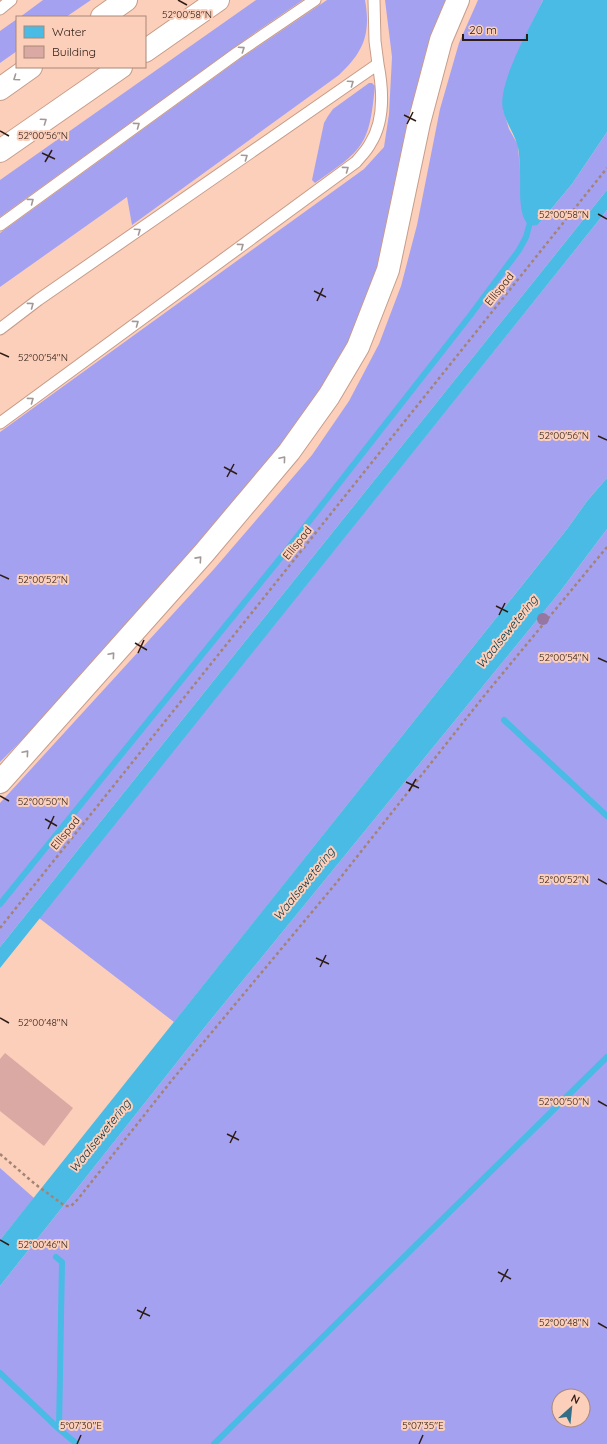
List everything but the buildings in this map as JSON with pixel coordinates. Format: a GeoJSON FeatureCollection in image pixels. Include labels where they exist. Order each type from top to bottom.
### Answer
{"type":"FeatureCollection","features":[{"type":"Feature","properties":{"kind":"highway"},"geometry":{"type":"LineString","coordinates":[[103,16],[126,0]]}},
{"type":"Feature","properties":{"kind":"highway"},"geometry":{"type":"LineString","coordinates":[[146,50],[218,0]]}},
{"type":"Feature","properties":{"kind":"highway"},"geometry":{"type":"LineString","coordinates":[[0,782],[204,553],[289,452],[329,396],[358,347],[388,270],[427,93],[441,40],[458,0]]}},
{"type":"Feature","properties":{"kind":"highway"},"geometry":{"type":"LineString","coordinates":[[0,89],[31,68]]}},
{"type":"Feature","properties":{"kind":"highway"},"geometry":{"type":"LineString","coordinates":[[0,151],[120,68]]}},
{"type":"Feature","properties":{"kind":"lane"},"geometry":{"type":"LineString","coordinates":[[0,9],[11,0]]}},
{"type":"Feature","properties":{"kind":"lane"},"geometry":{"type":"LineString","coordinates":[[0,225],[237,53],[315,0]]}},
{"type":"Feature","properties":{"kind":"lane"},"geometry":{"type":"LineString","coordinates":[[0,424],[356,162],[371,144],[380,119],[382,88],[375,41],[374,0]]}},
{"type":"Feature","properties":{"kind":"lane"},"geometry":{"type":"LineString","coordinates":[[0,328],[378,64]]}},
{"type":"Feature","properties":{"kind":"path","name":"Ellispad"},"geometry":{"type":"LineString","coordinates":[[0,928],[607,168]]}},
{"type":"Feature","properties":{"kind":"path"},"geometry":{"type":"LineString","coordinates":[[0,1154],[34,1184],[65,1206],[71,1206],[92,1183],[172,1080],[312,912],[484,696],[607,547]]}},
{"type":"Feature","properties":{"kind":"shaded area"},"geometry":{"type":"Polygon","coordinates":[[[43,0],[91,0],[67,16],[21,16],[43,0]]]}},
{"type":"Feature","properties":{"kind":"shaded area"},"geometry":{"type":"Polygon","coordinates":[[[256,0],[303,0],[256,32],[0,217],[0,180],[256,0]]]}},
{"type":"Feature","properties":{"kind":"shaded area"},"geometry":{"type":"Polygon","coordinates":[[[327,0],[365,0],[367,12],[366,32],[360,50],[348,67],[339,75],[132,225],[127,197],[0,287],[0,233],[241,58],[327,0]]]}},
{"type":"Feature","properties":{"kind":"shaded area"},"geometry":{"type":"Polygon","coordinates":[[[385,0],[449,0],[379,276],[346,356],[255,483],[71,691],[0,762],[0,432],[364,169],[384,147],[389,114],[392,57],[385,0]]]}},
{"type":"Feature","properties":{"kind":"shaded area"},"geometry":{"type":"Polygon","coordinates":[[[478,0],[543,0],[518,52],[503,96],[503,109],[509,129],[518,145],[520,171],[547,214],[572,184],[607,132],[607,190],[0,947],[0,803],[214,569],[312,455],[349,401],[379,344],[401,286],[417,225],[440,109],[459,43],[478,0]]]}},
{"type":"Feature","properties":{"kind":"shaded area"},"geometry":{"type":"Polygon","coordinates":[[[16,20],[16,52],[0,63],[0,31],[16,20]]]}},
{"type":"Feature","properties":{"kind":"shaded area"},"geometry":{"type":"Polygon","coordinates":[[[369,83],[372,83],[375,86],[373,106],[370,122],[361,144],[344,162],[315,183],[312,180],[324,123],[333,109],[369,83]]]}},
{"type":"Feature","properties":{"kind":"shaded area"},"geometry":{"type":"Polygon","coordinates":[[[607,210],[607,478],[587,501],[567,529],[174,1022],[39,918],[607,210]]]}},
{"type":"Feature","properties":{"kind":"shaded area"},"geometry":{"type":"Polygon","coordinates":[[[607,529],[607,1444],[0,1444],[0,1286],[204,1028],[559,593],[607,529]]]}},
{"type":"Feature","properties":{"kind":"shaded area"},"geometry":{"type":"Polygon","coordinates":[[[0,1168],[34,1198],[0,1240],[0,1168]]]}},
{"type":"Feature","properties":{"kind":"water"},"geometry":{"type":"Polygon","coordinates":[[[543,0],[607,0],[607,132],[572,184],[537,225],[529,226],[525,221],[521,207],[518,147],[504,115],[503,99],[505,85],[516,55],[543,0]]]}},
{"type":"Feature","properties":{"kind":"water"},"geometry":{"type":"Polygon","coordinates":[[[607,190],[607,210],[0,968],[0,947],[607,190]]]}},
{"type":"Feature","properties":{"kind":"water","name":"Waalsewetering"},"geometry":{"type":"Polygon","coordinates":[[[607,478],[607,529],[559,593],[204,1028],[0,1286],[0,1240],[567,529],[587,501],[607,478]]]}},
{"type":"Feature","properties":{"kind":"waterway"},"geometry":{"type":"LineString","coordinates":[[0,904],[282,556],[469,317],[519,250],[526,237],[529,226]]}},
{"type":"Feature","properties":{"kind":"waterway"},"geometry":{"type":"LineString","coordinates":[[504,720],[607,816]]}},
{"type":"Feature","properties":{"kind":"waterway"},"geometry":{"type":"LineString","coordinates":[[214,1444],[607,1057]]}},
{"type":"Feature","properties":{"kind":"waterway"},"geometry":{"type":"LineString","coordinates":[[56,1257],[62,1262],[59,1429],[77,1444]]}},
{"type":"Feature","properties":{"kind":"waterway"},"geometry":{"type":"LineString","coordinates":[[0,1373],[59,1429]]}}]}
